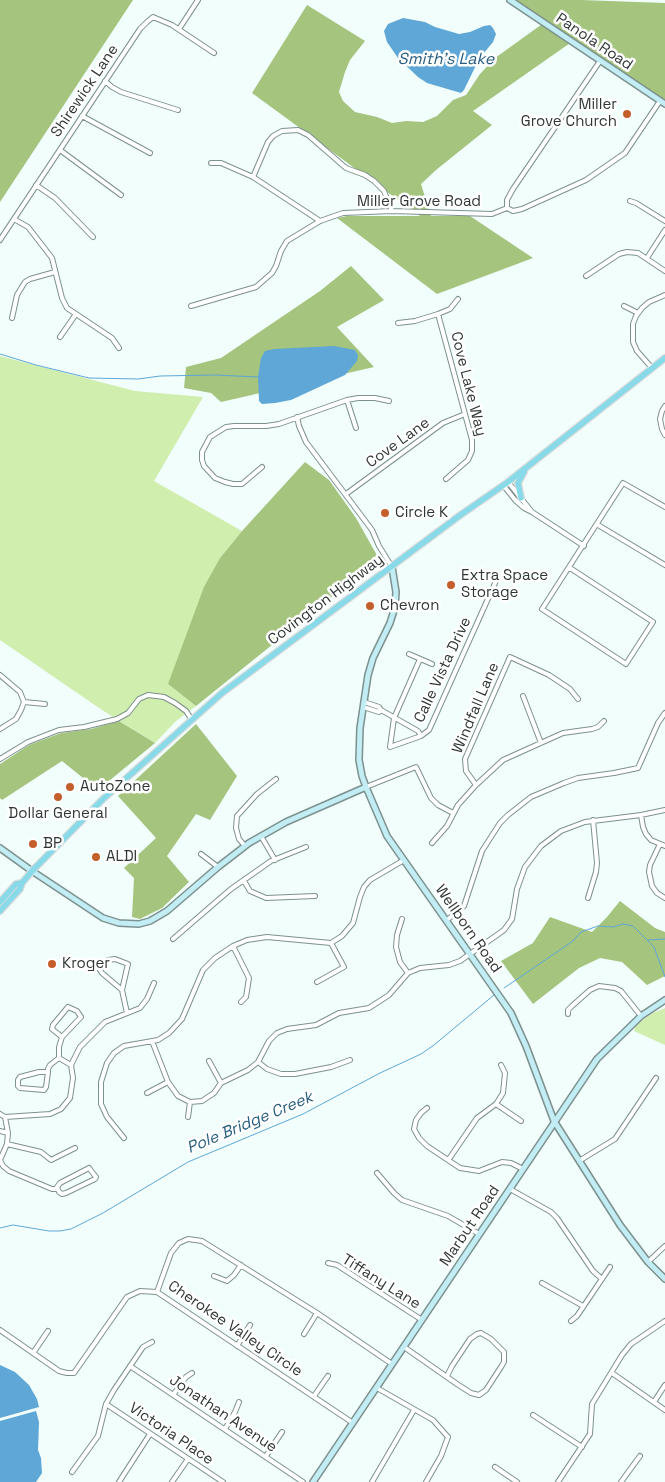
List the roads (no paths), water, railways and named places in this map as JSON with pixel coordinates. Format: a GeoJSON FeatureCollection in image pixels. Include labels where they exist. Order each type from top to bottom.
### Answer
{"type":"FeatureCollection","features":[{"type":"Feature","properties":{"kind":"main road","name":"Covington Highway"},"geometry":{"type":"LineString","coordinates":[[0,910],[20,889],[22,883],[32,871],[103,799],[222,693],[506,484],[665,358]]}},
{"type":"Feature","properties":{"kind":"main road"},"geometry":{"type":"LineString","coordinates":[[521,498],[518,483],[526,468]]}},
{"type":"Feature","properties":{"kind":"main road","name":"Covington Highway"},"geometry":{"type":"LineString","coordinates":[[0,902],[16,884],[22,883]]}},
{"type":"Feature","properties":{"kind":"street"},"geometry":{"type":"LineString","coordinates":[[179,29],[198,0]]}},
{"type":"Feature","properties":{"kind":"street","name":"Panola Road"},"geometry":{"type":"LineString","coordinates":[[510,0],[663,103]]}},
{"type":"Feature","properties":{"kind":"street","name":"Shirewick Lane"},"geometry":{"type":"LineString","coordinates":[[0,240],[140,29],[153,17],[179,29],[214,53]]}},
{"type":"Feature","properties":{"kind":"street"},"geometry":{"type":"LineString","coordinates":[[507,208],[507,200],[517,183],[600,60]]}},
{"type":"Feature","properties":{"kind":"street"},"geometry":{"type":"LineString","coordinates":[[105,82],[121,92],[178,110]]}},
{"type":"Feature","properties":{"kind":"street","name":"Miller Grove Road"},"geometry":{"type":"LineString","coordinates":[[191,306],[246,291],[260,284],[276,266],[287,241],[320,221],[343,213],[392,211],[492,214],[507,208],[513,210],[522,209],[586,180],[625,153],[663,103]]}},
{"type":"Feature","properties":{"kind":"street"},"geometry":{"type":"LineString","coordinates":[[82,116],[150,153]]}},
{"type":"Feature","properties":{"kind":"street"},"geometry":{"type":"LineString","coordinates":[[253,177],[268,142],[273,136],[282,131],[298,130],[308,135],[346,168],[365,175],[374,181],[384,191],[392,211]]}},
{"type":"Feature","properties":{"kind":"street"},"geometry":{"type":"LineString","coordinates":[[60,150],[121,195]]}},
{"type":"Feature","properties":{"kind":"street"},"geometry":{"type":"LineString","coordinates":[[211,163],[221,163],[253,177],[320,221]]}},
{"type":"Feature","properties":{"kind":"street"},"geometry":{"type":"LineString","coordinates":[[36,185],[55,198],[93,237]]}},
{"type":"Feature","properties":{"kind":"street"},"geometry":{"type":"LineString","coordinates":[[630,201],[636,202],[665,221]]}},
{"type":"Feature","properties":{"kind":"street"},"geometry":{"type":"LineString","coordinates":[[14,219],[28,227],[52,258],[62,298],[67,308],[112,338],[118,348]]}},
{"type":"Feature","properties":{"kind":"street"},"geometry":{"type":"LineString","coordinates":[[647,258],[665,230]]}},
{"type":"Feature","properties":{"kind":"street"},"geometry":{"type":"LineString","coordinates":[[586,276],[619,254],[627,252],[638,253],[665,271]]}},
{"type":"Feature","properties":{"kind":"street"},"geometry":{"type":"LineString","coordinates":[[12,318],[17,295],[25,282],[30,278],[55,272]]}},
{"type":"Feature","properties":{"kind":"street"},"geometry":{"type":"LineString","coordinates":[[652,368],[637,351],[633,342],[633,324],[638,313],[649,302],[665,295]]}},
{"type":"Feature","properties":{"kind":"street"},"geometry":{"type":"LineString","coordinates":[[398,323],[415,321],[438,314],[450,309],[458,299]]}},
{"type":"Feature","properties":{"kind":"street"},"geometry":{"type":"LineString","coordinates":[[624,306],[638,313]]}},
{"type":"Feature","properties":{"kind":"street"},"geometry":{"type":"LineString","coordinates":[[60,336],[76,314]]}},
{"type":"Feature","properties":{"kind":"street","name":"Cove Lake Way"},"geometry":{"type":"LineString","coordinates":[[438,314],[470,427],[472,451],[468,460],[446,479]]}},
{"type":"Feature","properties":{"kind":"street"},"geometry":{"type":"LineString","coordinates":[[262,467],[242,484],[224,482],[215,478],[204,466],[202,452],[210,437],[226,427],[279,424],[347,400],[366,397],[388,401]]}},
{"type":"Feature","properties":{"kind":"street"},"geometry":{"type":"LineString","coordinates":[[347,400],[356,428]]}},
{"type":"Feature","properties":{"kind":"street"},"geometry":{"type":"LineString","coordinates":[[665,406],[660,419],[665,435]]}},
{"type":"Feature","properties":{"kind":"street","name":"Cove Lane"},"geometry":{"type":"LineString","coordinates":[[346,494],[443,423],[465,414]]}},
{"type":"Feature","properties":{"kind":"street"},"geometry":{"type":"LineString","coordinates":[[297,417],[306,442],[372,530],[392,567]]}},
{"type":"Feature","properties":{"kind":"street"},"geometry":{"type":"LineString","coordinates":[[570,568],[654,622],[626,664],[542,609],[624,483],[665,507]]}},
{"type":"Feature","properties":{"kind":"street"},"geometry":{"type":"LineString","coordinates":[[506,484],[532,512]]}},
{"type":"Feature","properties":{"kind":"street"},"geometry":{"type":"LineString","coordinates":[[506,484],[516,501],[524,508],[584,546]]}},
{"type":"Feature","properties":{"kind":"street"},"geometry":{"type":"LineString","coordinates":[[598,525],[665,565]]}},
{"type":"Feature","properties":{"kind":"street","name":"Wellborn Road"},"geometry":{"type":"LineString","coordinates":[[392,567],[396,592],[395,607],[390,623],[373,658],[363,704],[358,749],[362,776],[387,836],[511,1013],[526,1046],[554,1121],[620,1225],[648,1262],[665,1279]]}},
{"type":"Feature","properties":{"kind":"street","name":"Calle Vista Drive"},"geometry":{"type":"LineString","coordinates":[[394,718],[390,747],[421,736],[430,730],[496,582]]}},
{"type":"Feature","properties":{"kind":"street"},"geometry":{"type":"LineString","coordinates":[[409,654],[432,664]]}},
{"type":"Feature","properties":{"kind":"street","name":"Windfall Lane"},"geometry":{"type":"LineString","coordinates":[[476,785],[466,772],[465,759],[510,657],[550,675],[570,688],[578,699]]}},
{"type":"Feature","properties":{"kind":"street"},"geometry":{"type":"LineString","coordinates":[[394,718],[420,659]]}},
{"type":"Feature","properties":{"kind":"street"},"geometry":{"type":"LineString","coordinates":[[0,675],[20,692],[24,702],[16,718],[0,728]]}},
{"type":"Feature","properties":{"kind":"street"},"geometry":{"type":"LineString","coordinates":[[0,759],[28,742],[59,730],[84,727],[117,719],[128,713],[139,699],[148,695],[164,697],[175,703],[186,711],[192,720]]}},
{"type":"Feature","properties":{"kind":"street"},"geometry":{"type":"LineString","coordinates":[[523,696],[541,743]]}},
{"type":"Feature","properties":{"kind":"street"},"geometry":{"type":"LineString","coordinates":[[24,702],[45,704]]}},
{"type":"Feature","properties":{"kind":"street"},"geometry":{"type":"LineString","coordinates":[[363,704],[379,712],[381,710],[418,731],[421,736]]}},
{"type":"Feature","properties":{"kind":"street"},"geometry":{"type":"LineString","coordinates":[[447,920],[467,900],[482,851],[500,823],[508,815],[531,797],[564,782],[638,768],[658,723],[665,713]]}},
{"type":"Feature","properties":{"kind":"street"},"geometry":{"type":"LineString","coordinates":[[432,843],[447,826],[452,813],[476,785],[503,760],[563,733],[592,729],[604,721]]}},
{"type":"Feature","properties":{"kind":"street"},"geometry":{"type":"LineString","coordinates":[[0,848],[103,918],[128,924],[150,921],[167,911],[245,846],[286,822],[366,786],[416,767],[431,798],[438,806],[452,813]]}},
{"type":"Feature","properties":{"kind":"street"},"geometry":{"type":"LineString","coordinates":[[245,846],[239,839],[236,828],[237,816],[242,808],[276,779]]}},
{"type":"Feature","properties":{"kind":"street"},"geometry":{"type":"LineString","coordinates":[[152,1041],[168,1082],[178,1096],[190,1102],[202,1101],[210,1096],[221,1083],[248,1070],[258,1062],[269,1041],[278,1033],[287,1029],[316,1024],[339,1014],[370,1008],[390,995],[408,973],[420,968],[460,961],[504,930],[512,919],[520,878],[534,854],[541,846],[561,831],[573,825],[593,820],[641,815],[665,810]]}},
{"type":"Feature","properties":{"kind":"street"},"geometry":{"type":"LineString","coordinates":[[641,815],[646,834],[651,840],[663,845],[650,865],[649,872],[652,886],[656,893],[665,898]]}},
{"type":"Feature","properties":{"kind":"street"},"geometry":{"type":"LineString","coordinates":[[588,898],[597,863],[593,820]]}},
{"type":"Feature","properties":{"kind":"street"},"geometry":{"type":"LineString","coordinates":[[261,836],[275,860]]}},
{"type":"Feature","properties":{"kind":"street"},"geometry":{"type":"LineString","coordinates":[[173,939],[231,889],[275,860],[306,847]]}},
{"type":"Feature","properties":{"kind":"street"},"geometry":{"type":"LineString","coordinates":[[201,854],[218,867]]}},
{"type":"Feature","properties":{"kind":"street"},"geometry":{"type":"LineString","coordinates":[[124,1138],[107,1117],[101,1104],[101,1082],[104,1069],[114,1053],[124,1046],[152,1041],[170,1033],[182,1019],[203,970],[215,958],[233,946],[247,940],[267,937],[331,943],[349,930],[364,887],[370,880],[404,860]]}},
{"type":"Feature","properties":{"kind":"street"},"geometry":{"type":"LineString","coordinates":[[244,881],[250,891],[266,898],[316,896]]}},
{"type":"Feature","properties":{"kind":"street"},"geometry":{"type":"LineString","coordinates":[[402,919],[396,935],[396,946],[400,962],[408,973]]}},
{"type":"Feature","properties":{"kind":"street"},"geometry":{"type":"LineString","coordinates":[[316,982],[344,967],[331,943]]}},
{"type":"Feature","properties":{"kind":"street"},"geometry":{"type":"LineString","coordinates":[[233,946],[249,978],[246,997],[241,1002]]}},
{"type":"Feature","properties":{"kind":"street"},"geometry":{"type":"LineString","coordinates":[[122,990],[100,970],[108,960],[115,959],[128,964],[122,990],[127,1013]]}},
{"type":"Feature","properties":{"kind":"street"},"geometry":{"type":"LineString","coordinates":[[57,1189],[64,1180],[89,1168],[96,1176],[93,1180],[62,1194],[57,1189],[52,1189],[9,1171],[0,1160],[7,1144],[8,1133],[2,1116],[50,1114],[61,1109],[70,1098],[73,1078],[71,1065],[80,1047],[105,1022],[143,1006],[154,983]]}},
{"type":"Feature","properties":{"kind":"street"},"geometry":{"type":"LineString","coordinates":[[568,1014],[568,1010],[572,1006],[590,990],[599,986],[615,988],[621,991],[641,1016]]}},
{"type":"Feature","properties":{"kind":"street","name":"Marbut Road"},"geometry":{"type":"LineString","coordinates":[[313,1482],[597,1059],[641,1016],[665,1000]]}},
{"type":"Feature","properties":{"kind":"street"},"geometry":{"type":"LineString","coordinates":[[59,1058],[59,1046],[62,1037],[81,1017],[71,1007],[68,1007],[52,1025],[52,1029],[62,1037]]}},
{"type":"Feature","properties":{"kind":"street"},"geometry":{"type":"LineString","coordinates":[[59,1058],[71,1065]]}},
{"type":"Feature","properties":{"kind":"street"},"geometry":{"type":"LineString","coordinates":[[48,1072],[39,1072],[20,1077],[18,1086],[20,1088],[44,1090],[50,1065],[59,1058]]}},
{"type":"Feature","properties":{"kind":"street"},"geometry":{"type":"LineString","coordinates":[[258,1062],[267,1069],[281,1074],[294,1074],[331,1067],[350,1060]]}},
{"type":"Feature","properties":{"kind":"street"},"geometry":{"type":"LineString","coordinates":[[209,1061],[221,1083]]}},
{"type":"Feature","properties":{"kind":"street"},"geometry":{"type":"LineString","coordinates":[[449,1159],[477,1118],[496,1104],[503,1093],[505,1073],[500,1065]]}},
{"type":"Feature","properties":{"kind":"street"},"geometry":{"type":"LineString","coordinates":[[579,1161],[615,1139],[656,1078]]}},
{"type":"Feature","properties":{"kind":"street"},"geometry":{"type":"LineString","coordinates":[[147,1093],[168,1082]]}},
{"type":"Feature","properties":{"kind":"street"},"geometry":{"type":"LineString","coordinates":[[188,1117],[190,1102]]}},
{"type":"Feature","properties":{"kind":"street"},"geometry":{"type":"LineString","coordinates":[[496,1104],[520,1121]]}},
{"type":"Feature","properties":{"kind":"street"},"geometry":{"type":"LineString","coordinates":[[427,1108],[419,1116],[414,1129],[427,1146],[460,1168],[479,1171],[502,1162],[511,1163],[523,1169]]}},
{"type":"Feature","properties":{"kind":"street"},"geometry":{"type":"LineString","coordinates":[[548,1109],[560,1112]]}},
{"type":"Feature","properties":{"kind":"street"},"geometry":{"type":"LineString","coordinates":[[0,1130],[8,1133]]}},
{"type":"Feature","properties":{"kind":"street"},"geometry":{"type":"LineString","coordinates":[[7,1144],[41,1152],[51,1160],[75,1148]]}},
{"type":"Feature","properties":{"kind":"street"},"geometry":{"type":"LineString","coordinates":[[377,1173],[402,1200],[448,1216],[479,1234]]}},
{"type":"Feature","properties":{"kind":"street"},"geometry":{"type":"LineString","coordinates":[[510,1189],[551,1212],[593,1271],[602,1278]]}},
{"type":"Feature","properties":{"kind":"street","name":"Cherokee Valley Circle"},"geometry":{"type":"LineString","coordinates":[[353,1423],[157,1292],[171,1253],[179,1243],[188,1239],[202,1240],[317,1313],[392,1364]]}},
{"type":"Feature","properties":{"kind":"street"},"geometry":{"type":"LineString","coordinates":[[648,1262],[665,1246]]}},
{"type":"Feature","properties":{"kind":"street","name":"Tiffany Lane"},"geometry":{"type":"LineString","coordinates":[[328,1263],[337,1265],[422,1320]]}},
{"type":"Feature","properties":{"kind":"street"},"geometry":{"type":"LineString","coordinates":[[214,1276],[227,1281],[234,1275],[240,1265]]}},
{"type":"Feature","properties":{"kind":"street"},"geometry":{"type":"LineString","coordinates":[[571,1321],[610,1267]]}},
{"type":"Feature","properties":{"kind":"street"},"geometry":{"type":"LineString","coordinates":[[542,1283],[583,1306]]}},
{"type":"Feature","properties":{"kind":"street"},"geometry":{"type":"LineString","coordinates":[[0,1330],[59,1371],[74,1372],[127,1297],[140,1291],[157,1292]]}},
{"type":"Feature","properties":{"kind":"street"},"geometry":{"type":"LineString","coordinates":[[304,1334],[317,1313]]}},
{"type":"Feature","properties":{"kind":"street"},"geometry":{"type":"LineString","coordinates":[[558,1482],[590,1434],[592,1404],[622,1355],[631,1344],[665,1321]]}},
{"type":"Feature","properties":{"kind":"street"},"geometry":{"type":"LineString","coordinates":[[237,1346],[250,1325]]}},
{"type":"Feature","properties":{"kind":"street"},"geometry":{"type":"LineString","coordinates":[[33,1353],[48,1331]]}},
{"type":"Feature","properties":{"kind":"street"},"geometry":{"type":"LineString","coordinates":[[404,1347],[471,1393],[479,1395],[486,1390],[501,1367],[505,1356],[504,1352],[491,1339],[477,1334],[470,1339],[447,1376]]}},
{"type":"Feature","properties":{"kind":"street"},"geometry":{"type":"LineString","coordinates":[[72,1472],[98,1436],[106,1404],[143,1347],[152,1342]]}},
{"type":"Feature","properties":{"kind":"street","name":"Jonathan Avenue"},"geometry":{"type":"LineString","coordinates":[[130,1366],[303,1482]]}},
{"type":"Feature","properties":{"kind":"street"},"geometry":{"type":"LineString","coordinates":[[174,1395],[186,1377],[192,1373]]}},
{"type":"Feature","properties":{"kind":"street"},"geometry":{"type":"LineString","coordinates":[[612,1373],[665,1410]]}},
{"type":"Feature","properties":{"kind":"street"},"geometry":{"type":"LineString","coordinates":[[314,1396],[328,1376]]}},
{"type":"Feature","properties":{"kind":"street"},"geometry":{"type":"LineString","coordinates":[[654,1402],[665,1385]]}},
{"type":"Feature","properties":{"kind":"street"},"geometry":{"type":"LineString","coordinates":[[377,1388],[433,1420],[448,1437],[442,1456],[426,1482]]}},
{"type":"Feature","properties":{"kind":"street"},"geometry":{"type":"LineString","coordinates":[[225,1429],[239,1402]]}},
{"type":"Feature","properties":{"kind":"street","name":"Victoria Place"},"geometry":{"type":"LineString","coordinates":[[106,1404],[223,1482]]}},
{"type":"Feature","properties":{"kind":"street"},"geometry":{"type":"LineString","coordinates":[[372,1482],[414,1410]]}},
{"type":"Feature","properties":{"kind":"street"},"geometry":{"type":"LineString","coordinates":[[532,1415],[582,1447]]}},
{"type":"Feature","properties":{"kind":"street"},"geometry":{"type":"LineString","coordinates":[[266,1456],[282,1432]]}},
{"type":"Feature","properties":{"kind":"street"},"geometry":{"type":"LineString","coordinates":[[119,1482],[150,1434]]}},
{"type":"Feature","properties":{"kind":"street"},"geometry":{"type":"LineString","coordinates":[[621,1482],[640,1456]]}},
{"type":"Feature","properties":{"kind":"street"},"geometry":{"type":"LineString","coordinates":[[172,1482],[188,1458]]}},
{"type":"Feature","properties":{"kind":"street"},"geometry":{"type":"LineString","coordinates":[[495,1467],[517,1482]]}},
{"type":"Feature","properties":{"kind":"water","name":"Smith's Lake"},"geometry":{"type":"Polygon","coordinates":[[[403,18],[425,22],[459,34],[484,26],[490,25],[493,28],[496,34],[493,42],[479,59],[461,93],[427,83],[398,58],[387,42],[384,31],[388,24],[403,18]]]}},
{"type":"Feature","properties":{"kind":"water"},"geometry":{"type":"Polygon","coordinates":[[[334,346],[355,350],[358,355],[357,361],[345,375],[291,400],[262,404],[259,401],[258,377],[261,358],[265,351],[334,346]]]}},
{"type":"Feature","properties":{"kind":"water"},"geometry":{"type":"Polygon","coordinates":[[[0,1365],[15,1372],[29,1385],[39,1407],[0,1418],[0,1365]]]}},
{"type":"Feature","properties":{"kind":"water"},"geometry":{"type":"Polygon","coordinates":[[[36,1411],[39,1422],[38,1450],[41,1458],[42,1473],[36,1482],[0,1482],[0,1421],[36,1411]]]}},
{"type":"Feature","properties":{"kind":"waterway"},"geometry":{"type":"LineString","coordinates":[[0,354],[89,378],[138,379],[160,376],[215,375],[258,377]]}},
{"type":"Feature","properties":{"kind":"waterway","name":"Pole Bridge Creek"},"geometry":{"type":"LineString","coordinates":[[504,988],[573,941],[581,932],[598,926],[613,927],[623,924],[633,926],[654,947],[665,977]]}},
{"type":"Feature","properties":{"kind":"waterway"},"geometry":{"type":"LineString","coordinates":[[648,940],[665,939]]}},
{"type":"Feature","properties":{"kind":"waterway","name":"Pole Bridge Creek"},"geometry":{"type":"LineString","coordinates":[[0,1228],[13,1225],[49,1231],[71,1229],[103,1213],[188,1162],[303,1114],[380,1073],[421,1054],[494,995]]}},
{"type":"Feature","properties":{"kind":"place","name":"Miller Grove Church"},"geometry":{"type":"Point","coordinates":[627,114]}},
{"type":"Feature","properties":{"kind":"place","name":"Circle K"},"geometry":{"type":"Point","coordinates":[385,513]}},
{"type":"Feature","properties":{"kind":"place","name":"Extra Space Storage"},"geometry":{"type":"Point","coordinates":[451,585]}},
{"type":"Feature","properties":{"kind":"place","name":"Chevron"},"geometry":{"type":"Point","coordinates":[370,606]}},
{"type":"Feature","properties":{"kind":"place","name":"AutoZone"},"geometry":{"type":"Point","coordinates":[70,787]}},
{"type":"Feature","properties":{"kind":"place","name":"Dollar General"},"geometry":{"type":"Point","coordinates":[58,797]}},
{"type":"Feature","properties":{"kind":"place","name":"BP"},"geometry":{"type":"Point","coordinates":[33,844]}},
{"type":"Feature","properties":{"kind":"place","name":"ALDI"},"geometry":{"type":"Point","coordinates":[96,857]}},
{"type":"Feature","properties":{"kind":"place","name":"Kroger"},"geometry":{"type":"Point","coordinates":[52,964]}}]}
